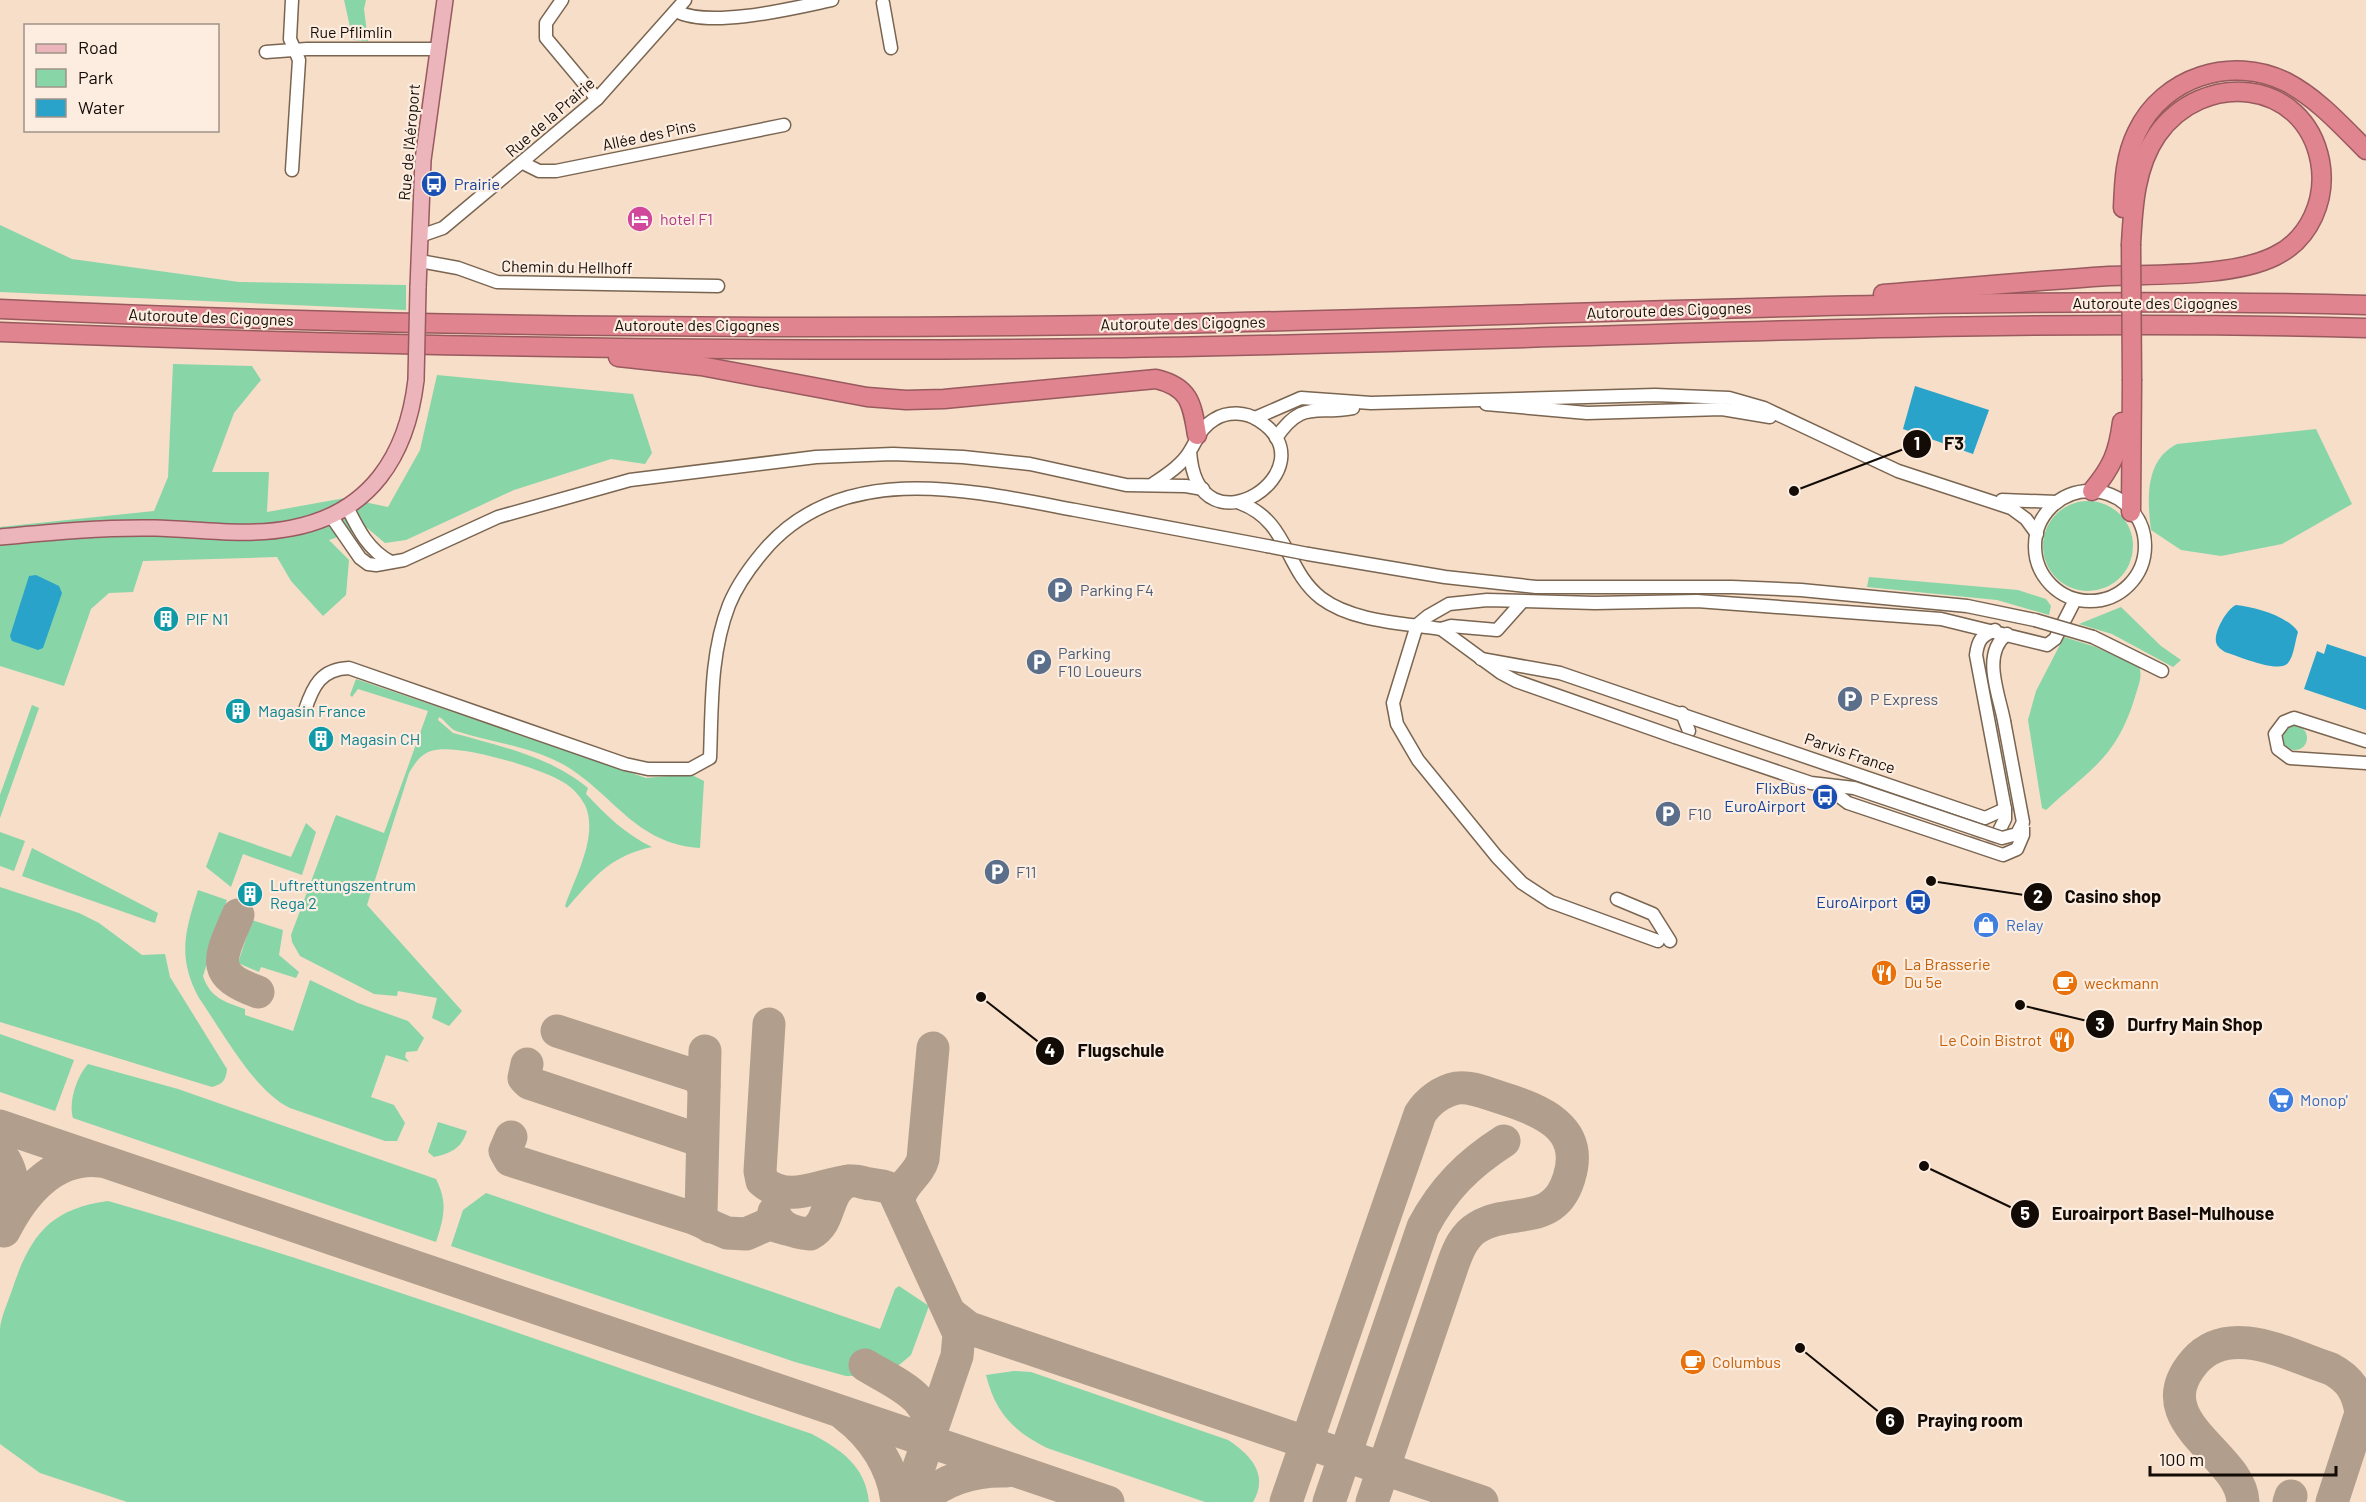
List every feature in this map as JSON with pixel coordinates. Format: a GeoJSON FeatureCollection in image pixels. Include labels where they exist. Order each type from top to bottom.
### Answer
{"type":"FeatureCollection","features":[{"type":"Feature","properties":{"kind":"highway"},"geometry":{"type":"LineString","coordinates":[[2131,512],[2125,172],[2133,140],[2148,112],[2159,101],[2194,78],[2219,71],[2254,72],[2284,81],[2313,100],[2366,150]]}},
{"type":"Feature","properties":{"kind":"highway"},"geometry":{"type":"LineString","coordinates":[[1790,306],[1864,296],[2023,282],[2223,270],[2265,261],[2285,250],[2301,236],[2315,212],[2322,177],[2320,158],[2312,139],[2288,109],[2263,96],[2230,91],[2195,100],[2169,119],[2148,150],[2136,187],[2127,244]]}},
{"type":"Feature","properties":{"kind":"highway","name":"Autoroute des Cigognes"},"geometry":{"type":"LineString","coordinates":[[0,309],[218,319],[507,325],[1102,325],[1790,306],[2228,302],[2366,305]]}},
{"type":"Feature","properties":{"kind":"highway","name":"Autoroute des Cigognes"},"geometry":{"type":"LineString","coordinates":[[0,332],[217,340],[578,348],[1103,348],[1848,329],[2224,324],[2366,328]]}},
{"type":"Feature","properties":{"kind":"highway"},"geometry":{"type":"LineString","coordinates":[[578,348],[627,359],[700,366],[867,397],[906,400],[955,398],[1156,379],[1171,383],[1185,393],[1193,409],[1194,443]]}},
{"type":"Feature","properties":{"kind":"highway"},"geometry":{"type":"LineString","coordinates":[[2091,491],[2110,468],[2115,458],[2128,381]]}},
{"type":"Feature","properties":{"kind":"main road","name":"Rue de l'Aéroport"},"geometry":{"type":"LineString","coordinates":[[0,537],[96,528],[280,530],[331,516],[347,507],[374,485],[391,463],[404,436],[413,406],[416,380],[423,160],[436,49],[445,0]]}},
{"type":"Feature","properties":{"kind":"street"},"geometry":{"type":"LineString","coordinates":[[292,0],[290,39],[299,60],[292,170]]}},
{"type":"Feature","properties":{"kind":"street"},"geometry":{"type":"LineString","coordinates":[[562,0],[546,23],[546,38],[597,99]]}},
{"type":"Feature","properties":{"kind":"street","name":"Rue de la Prairie"},"geometry":{"type":"LineString","coordinates":[[420,236],[443,228],[523,164],[597,99],[685,0]]}},
{"type":"Feature","properties":{"kind":"street"},"geometry":{"type":"LineString","coordinates":[[676,10],[692,18],[712,18],[782,10],[832,0]]}},
{"type":"Feature","properties":{"kind":"street"},"geometry":{"type":"LineString","coordinates":[[882,1],[891,48]]}},
{"type":"Feature","properties":{"kind":"street","name":"Rue Pflimlin"},"geometry":{"type":"LineString","coordinates":[[266,52],[296,49],[436,49]]}},
{"type":"Feature","properties":{"kind":"street","name":"Allée des Pins"},"geometry":{"type":"LineString","coordinates":[[523,164],[539,171],[556,171],[784,125]]}},
{"type":"Feature","properties":{"kind":"street","name":"Chemin du Hellhoff"},"geometry":{"type":"LineString","coordinates":[[420,261],[442,264],[497,282],[718,286]]}},
{"type":"Feature","properties":{"kind":"street"},"geometry":{"type":"LineString","coordinates":[[1153,484],[1180,463],[1211,421],[1229,414],[1255,418],[1301,398],[1371,404],[1654,395],[1729,398],[1764,408],[1791,423],[1898,471],[1983,497],[2019,513],[2037,534]]}},
{"type":"Feature","properties":{"kind":"street"},"geometry":{"type":"LineString","coordinates":[[1632,412],[1654,395]]}},
{"type":"Feature","properties":{"kind":"street"},"geometry":{"type":"LineString","coordinates":[[1464,401],[1522,409],[1632,412],[1739,410],[1791,423]]}},
{"type":"Feature","properties":{"kind":"street"},"geometry":{"type":"LineString","coordinates":[[1276,438],[1287,422],[1299,413],[1371,404]]}},
{"type":"Feature","properties":{"kind":"street"},"geometry":{"type":"LineString","coordinates":[[1240,503],[1265,490],[1275,478],[1280,451],[1276,438],[1255,418]]}},
{"type":"Feature","properties":{"kind":"street"},"geometry":{"type":"LineString","coordinates":[[1194,443],[1195,477],[1203,489],[1220,500],[1240,503],[1259,511],[1266,517],[1280,535],[1295,568],[1322,598],[1336,606],[1371,618],[1441,629],[1451,626],[1497,630],[1522,602]]}},
{"type":"Feature","properties":{"kind":"street"},"geometry":{"type":"LineString","coordinates":[[331,516],[360,558],[368,564],[376,565],[404,560],[439,546],[498,517],[630,480],[816,457],[892,454],[963,457],[1030,464],[1126,485],[1153,484],[1203,489]]}},
{"type":"Feature","properties":{"kind":"street"},"geometry":{"type":"LineString","coordinates":[[305,710],[313,687],[325,674],[336,669],[349,668],[625,764],[648,769],[690,769],[710,758],[714,672],[718,641],[729,605],[757,558],[791,524],[822,506],[860,493],[906,488],[975,492],[1445,577],[1536,587],[1708,587],[1801,590],[1967,606],[2035,620],[2093,637],[2162,671]]}},
{"type":"Feature","properties":{"kind":"street"},"geometry":{"type":"LineString","coordinates":[[2091,491],[2114,498],[2131,512],[2138,520],[2144,548],[2136,576],[2125,589],[2110,598],[2093,602],[2075,600],[2052,586],[2042,574],[2037,563],[2037,534],[2042,520],[2057,502],[2072,494],[2091,491]]}},
{"type":"Feature","properties":{"kind":"street"},"geometry":{"type":"LineString","coordinates":[[1983,497],[2029,502],[2057,502]]}},
{"type":"Feature","properties":{"kind":"street"},"geometry":{"type":"LineString","coordinates":[[347,507],[364,538],[382,557],[391,562]]}},
{"type":"Feature","properties":{"kind":"street"},"geometry":{"type":"LineString","coordinates":[[1617,899],[1653,914],[1664,941],[1551,902],[1522,883],[1418,760],[1397,724],[1393,711],[1395,694],[1417,625],[1449,604],[1487,600],[1522,602],[1697,601],[1782,605],[1941,619],[2001,632],[2032,643],[2048,645],[2055,639],[2075,600]]}},
{"type":"Feature","properties":{"kind":"street"},"geometry":{"type":"LineString","coordinates":[[1441,629],[1480,659],[1516,681],[1810,783],[1854,788],[2002,838],[2017,834],[2023,822]]}},
{"type":"Feature","properties":{"kind":"street"},"geometry":{"type":"LineString","coordinates":[[1823,784],[1848,803],[2003,855],[2017,849],[2024,835],[2023,822],[1992,658],[2001,632]]}},
{"type":"Feature","properties":{"kind":"street"},"geometry":{"type":"LineString","coordinates":[[1999,831],[2005,819],[2005,809],[1976,655],[1977,643],[1983,635],[2001,632]]}},
{"type":"Feature","properties":{"kind":"street","name":"Parvis France"},"geometry":{"type":"LineString","coordinates":[[1480,659],[1560,673],[1985,818],[2005,809]]}},
{"type":"Feature","properties":{"kind":"street"},"geometry":{"type":"LineString","coordinates":[[1682,713],[1689,731]]}},
{"type":"Feature","properties":{"kind":"street"},"geometry":{"type":"LineString","coordinates":[[2366,741],[2294,718],[2284,722],[2275,734],[2278,749],[2290,758],[2366,763]]}},
{"type":"Feature","properties":{"kind":"green space"},"geometry":{"type":"Polygon","coordinates":[[[344,0],[366,0],[364,9],[368,41],[353,40],[344,0]]]}},
{"type":"Feature","properties":{"kind":"green space"},"geometry":{"type":"Polygon","coordinates":[[[0,225],[72,259],[239,282],[406,285],[406,310],[0,292],[0,225]]]}},
{"type":"Feature","properties":{"kind":"green space"},"geometry":{"type":"Polygon","coordinates":[[[173,364],[252,366],[261,380],[234,413],[212,472],[269,472],[267,512],[345,498],[388,507],[420,450],[437,375],[633,394],[652,453],[645,464],[611,459],[514,490],[406,540],[385,543],[366,527],[329,540],[349,560],[346,595],[323,616],[291,581],[277,557],[143,561],[133,592],[109,593],[91,609],[64,686],[0,666],[0,527],[154,511],[168,477],[173,364]]]}},
{"type":"Feature","properties":{"kind":"green space"},"geometry":{"type":"Polygon","coordinates":[[[2316,429],[2352,504],[2282,544],[2221,556],[2181,550],[2151,530],[2150,481],[2159,460],[2177,444],[2316,429]]]}},
{"type":"Feature","properties":{"kind":"green space"},"geometry":{"type":"Polygon","coordinates":[[[2079,501],[2097,501],[2113,508],[2126,521],[2133,537],[2133,555],[2126,571],[2113,584],[2097,591],[2079,591],[2063,584],[2050,571],[2043,555],[2043,537],[2050,521],[2063,508],[2079,501]]]}},
{"type":"Feature","properties":{"kind":"green space"},"geometry":{"type":"Polygon","coordinates":[[[1869,577],[2018,590],[2046,599],[2051,606],[2049,615],[1997,600],[1867,587],[1869,577]]]}},
{"type":"Feature","properties":{"kind":"green space"},"geometry":{"type":"Polygon","coordinates":[[[2121,607],[2161,646],[2181,660],[2173,667],[2112,634],[2079,624],[2121,607]]]}},
{"type":"Feature","properties":{"kind":"green space"},"geometry":{"type":"Polygon","coordinates":[[[2064,637],[2093,646],[2139,666],[2140,678],[2128,718],[2110,749],[2088,773],[2046,810],[2042,808],[2028,720],[2036,691],[2064,637]]]}},
{"type":"Feature","properties":{"kind":"green space"},"geometry":{"type":"Polygon","coordinates":[[[356,679],[646,778],[690,774],[704,781],[700,848],[678,845],[642,828],[583,778],[553,759],[526,749],[456,731],[439,717],[438,720],[453,733],[524,753],[573,777],[588,788],[586,794],[609,817],[633,836],[652,847],[625,856],[604,869],[567,908],[565,906],[584,856],[589,830],[589,817],[585,805],[576,792],[552,776],[498,758],[459,750],[443,749],[427,753],[418,760],[409,773],[367,905],[462,1011],[449,1026],[432,1018],[437,998],[398,991],[397,996],[374,994],[300,956],[292,942],[291,935],[336,815],[384,833],[428,711],[358,689],[352,697],[350,695],[356,679]]]}},
{"type":"Feature","properties":{"kind":"green space"},"geometry":{"type":"Polygon","coordinates":[[[32,705],[39,708],[0,818],[0,795],[32,705]]]}},
{"type":"Feature","properties":{"kind":"green space"},"geometry":{"type":"Polygon","coordinates":[[[2295,726],[2304,729],[2307,738],[2304,747],[2295,750],[2286,747],[2283,738],[2286,729],[2295,726]]]}},
{"type":"Feature","properties":{"kind":"green space"},"geometry":{"type":"Polygon","coordinates":[[[306,823],[316,832],[302,875],[243,854],[231,887],[206,867],[219,832],[291,857],[306,823]]]}},
{"type":"Feature","properties":{"kind":"green space"},"geometry":{"type":"Polygon","coordinates":[[[0,832],[25,841],[14,871],[0,866],[0,832]]]}},
{"type":"Feature","properties":{"kind":"green space"},"geometry":{"type":"Polygon","coordinates":[[[32,848],[158,913],[155,923],[22,876],[32,848]]]}},
{"type":"Feature","properties":{"kind":"green space"},"geometry":{"type":"Polygon","coordinates":[[[0,887],[79,913],[99,923],[142,955],[165,954],[170,977],[227,1069],[223,1081],[212,1087],[0,1022],[0,887]]]}},
{"type":"Feature","properties":{"kind":"green space"},"geometry":{"type":"Polygon","coordinates":[[[198,890],[227,900],[203,976],[210,989],[219,998],[245,1009],[245,1015],[293,1031],[310,980],[358,1003],[408,1021],[424,1038],[417,1051],[406,1052],[405,1057],[409,1062],[386,1055],[371,1097],[394,1105],[405,1123],[397,1141],[385,1141],[290,1108],[277,1100],[251,1074],[199,998],[188,970],[185,944],[198,890]]]}},
{"type":"Feature","properties":{"kind":"green space"},"geometry":{"type":"Polygon","coordinates":[[[252,920],[283,930],[279,955],[299,972],[296,978],[261,967],[259,972],[238,963],[252,920]]]}},
{"type":"Feature","properties":{"kind":"green space"},"geometry":{"type":"Polygon","coordinates":[[[0,1034],[74,1060],[55,1111],[0,1092],[0,1034]]]}},
{"type":"Feature","properties":{"kind":"green space"},"geometry":{"type":"Polygon","coordinates":[[[88,1064],[178,1089],[436,1179],[442,1195],[444,1210],[436,1242],[73,1118],[74,1090],[80,1075],[88,1064]]]}},
{"type":"Feature","properties":{"kind":"green space"},"geometry":{"type":"Polygon","coordinates":[[[438,1122],[467,1131],[462,1142],[455,1149],[434,1157],[428,1152],[438,1122]]]}},
{"type":"Feature","properties":{"kind":"green space"},"geometry":{"type":"Polygon","coordinates":[[[486,1193],[880,1329],[895,1289],[899,1286],[929,1306],[911,1355],[899,1365],[864,1376],[846,1376],[795,1362],[451,1246],[463,1210],[486,1193]]]}},
{"type":"Feature","properties":{"kind":"green space"},"geometry":{"type":"Polygon","coordinates":[[[108,1201],[197,1227],[461,1313],[812,1434],[833,1446],[857,1468],[867,1489],[869,1502],[127,1502],[40,1473],[0,1444],[0,1329],[2,1320],[26,1254],[45,1228],[56,1218],[71,1211],[108,1201]]]}},
{"type":"Feature","properties":{"kind":"green space"},"geometry":{"type":"Polygon","coordinates":[[[1014,1371],[1031,1372],[1228,1440],[1244,1452],[1255,1466],[1259,1483],[1253,1502],[1205,1502],[1035,1442],[1015,1427],[1000,1410],[986,1375],[1014,1371]]]}},
{"type":"Feature","properties":{"kind":"water"},"geometry":{"type":"Polygon","coordinates":[[[1915,386],[1989,410],[1973,454],[1903,429],[1915,386]]]}},
{"type":"Feature","properties":{"kind":"water"},"geometry":{"type":"Polygon","coordinates":[[[36,575],[59,586],[62,593],[43,648],[38,650],[12,641],[10,636],[29,576],[36,575]]]}},
{"type":"Feature","properties":{"kind":"water"},"geometry":{"type":"Polygon","coordinates":[[[2236,605],[2270,613],[2293,626],[2298,632],[2288,663],[2283,666],[2268,665],[2225,652],[2218,647],[2216,637],[2219,627],[2232,607],[2236,605]]]}},
{"type":"Feature","properties":{"kind":"water"},"geometry":{"type":"Polygon","coordinates":[[[2327,644],[2366,657],[2366,710],[2304,689],[2317,651],[2324,654],[2327,644]]]}},
{"type":"Feature","properties":{"kind":"taxiway"},"geometry":{"type":"LineString","coordinates":[[238,915],[223,953],[222,962],[231,978],[258,992]]}},
{"type":"Feature","properties":{"kind":"taxiway"},"geometry":{"type":"LineString","coordinates":[[769,1024],[760,1171],[762,1181],[784,1192],[806,1191],[841,1182],[855,1181],[885,1186],[893,1190],[959,1334],[957,1356],[907,1502]]}},
{"type":"Feature","properties":{"kind":"taxiway"},"geometry":{"type":"LineString","coordinates":[[557,1031],[696,1076],[704,1086]]}},
{"type":"Feature","properties":{"kind":"taxiway"},"geometry":{"type":"LineString","coordinates":[[899,1200],[900,1194],[918,1170],[923,1159],[933,1048]]}},
{"type":"Feature","properties":{"kind":"taxiway"},"geometry":{"type":"LineString","coordinates":[[705,1051],[701,1213],[704,1222],[711,1227]]}},
{"type":"Feature","properties":{"kind":"taxiway"},"geometry":{"type":"LineString","coordinates":[[527,1064],[524,1078],[529,1083],[699,1140],[702,1143]]}},
{"type":"Feature","properties":{"kind":"taxiway"},"geometry":{"type":"LineString","coordinates":[[1286,1502],[1420,1114],[1431,1101],[1441,1094],[1457,1088],[1474,1089],[1531,1108],[1556,1123],[1565,1133],[1571,1146],[1572,1160],[1569,1178],[1562,1194],[1553,1204],[1530,1214],[1491,1221],[1473,1230],[1462,1243],[1372,1502]]}},
{"type":"Feature","properties":{"kind":"taxiway"},"geometry":{"type":"LineString","coordinates":[[0,1126],[1108,1502]]}},
{"type":"Feature","properties":{"kind":"taxiway"},"geometry":{"type":"LineString","coordinates":[[511,1137],[505,1151],[510,1160],[693,1218],[727,1233],[746,1234],[769,1224],[786,1229]]}},
{"type":"Feature","properties":{"kind":"taxiway"},"geometry":{"type":"LineString","coordinates":[[1329,1502],[1423,1227],[1439,1201],[1458,1178],[1504,1141]]}},
{"type":"Feature","properties":{"kind":"taxiway"},"geometry":{"type":"LineString","coordinates":[[0,1153],[12,1178],[12,1196],[7,1223]]}},
{"type":"Feature","properties":{"kind":"taxiway"},"geometry":{"type":"LineString","coordinates":[[4,1231],[30,1191],[54,1171],[83,1161],[100,1161]]}},
{"type":"Feature","properties":{"kind":"taxiway"},"geometry":{"type":"LineString","coordinates":[[774,1212],[783,1226],[810,1234],[822,1222],[835,1192],[848,1181]]}},
{"type":"Feature","properties":{"kind":"taxiway"},"geometry":{"type":"LineString","coordinates":[[951,1314],[969,1328],[1482,1502]]}},
{"type":"Feature","properties":{"kind":"taxiway"},"geometry":{"type":"LineString","coordinates":[[2243,1502],[2238,1484],[2186,1420],[2180,1402],[2182,1383],[2195,1361],[2209,1349],[2225,1344],[2243,1343],[2279,1350],[2331,1369],[2352,1387],[2361,1413],[2332,1502]]}},
{"type":"Feature","properties":{"kind":"taxiway"},"geometry":{"type":"LineString","coordinates":[[865,1365],[911,1393],[920,1402],[929,1425],[928,1439]]}},
{"type":"Feature","properties":{"kind":"taxiway"},"geometry":{"type":"LineString","coordinates":[[845,1415],[855,1423],[880,1453],[891,1477],[897,1502]]}},
{"type":"Feature","properties":{"kind":"taxiway"},"geometry":{"type":"LineString","coordinates":[[920,1502],[938,1487],[971,1474],[1006,1471]]}},
{"type":"Feature","properties":{"kind":"taxiway"},"geometry":{"type":"LineString","coordinates":[[2289,1502],[2291,1496]]}},
{"type":"Feature","properties":{"kind":"tunnel"},"geometry":{"type":"LineString","coordinates":[[1969,841],[1986,842],[1999,831]]}},
{"type":"Feature","properties":{"kind":"place","name":"Prairie"},"geometry":{"type":"Point","coordinates":[434,184]}},
{"type":"Feature","properties":{"kind":"place","name":"hotel F1"},"geometry":{"type":"Point","coordinates":[640,219]}},
{"type":"Feature","properties":{"kind":"place","name":"F3"},"geometry":{"type":"Point","coordinates":[1794,491]}},
{"type":"Feature","properties":{"kind":"place","name":"Parking F4"},"geometry":{"type":"Point","coordinates":[1060,590]}},
{"type":"Feature","properties":{"kind":"place","name":"PIF N1"},"geometry":{"type":"Point","coordinates":[166,619]}},
{"type":"Feature","properties":{"kind":"place","name":"Parking F10 Loueurs"},"geometry":{"type":"Point","coordinates":[1039,662]}},
{"type":"Feature","properties":{"kind":"place","name":"P Express"},"geometry":{"type":"Point","coordinates":[1850,699]}},
{"type":"Feature","properties":{"kind":"place","name":"Magasin France"},"geometry":{"type":"Point","coordinates":[238,711]}},
{"type":"Feature","properties":{"kind":"place","name":"Magasin CH"},"geometry":{"type":"Point","coordinates":[321,739]}},
{"type":"Feature","properties":{"kind":"place","name":"FlixBus EuroAirport"},"geometry":{"type":"Point","coordinates":[1825,797]}},
{"type":"Feature","properties":{"kind":"place","name":"F10"},"geometry":{"type":"Point","coordinates":[1668,814]}},
{"type":"Feature","properties":{"kind":"place","name":"F11"},"geometry":{"type":"Point","coordinates":[997,872]}},
{"type":"Feature","properties":{"kind":"place","name":"Casino shop"},"geometry":{"type":"Point","coordinates":[1931,881]}},
{"type":"Feature","properties":{"kind":"place","name":"Luftrettungszentrum Rega 2"},"geometry":{"type":"Point","coordinates":[250,894]}},
{"type":"Feature","properties":{"kind":"place","name":"EuroAirport"},"geometry":{"type":"Point","coordinates":[1918,902]}},
{"type":"Feature","properties":{"kind":"place","name":"Relay"},"geometry":{"type":"Point","coordinates":[1986,925]}},
{"type":"Feature","properties":{"kind":"place","name":"La Brasserie Du 5e"},"geometry":{"type":"Point","coordinates":[1884,973]}},
{"type":"Feature","properties":{"kind":"place","name":"weckmann"},"geometry":{"type":"Point","coordinates":[2065,983]}},
{"type":"Feature","properties":{"kind":"place","name":"Flugschule"},"geometry":{"type":"Point","coordinates":[981,997]}},
{"type":"Feature","properties":{"kind":"place","name":"Durfry Main Shop"},"geometry":{"type":"Point","coordinates":[2020,1005]}},
{"type":"Feature","properties":{"kind":"place","name":"Le Coin Bistrot"},"geometry":{"type":"Point","coordinates":[2062,1040]}},
{"type":"Feature","properties":{"kind":"place","name":"Monop'"},"geometry":{"type":"Point","coordinates":[2281,1100]}},
{"type":"Feature","properties":{"kind":"place","name":"Euroairport Basel-Mulhouse"},"geometry":{"type":"Point","coordinates":[1924,1166]}},
{"type":"Feature","properties":{"kind":"place","name":"Praying room"},"geometry":{"type":"Point","coordinates":[1800,1348]}},
{"type":"Feature","properties":{"kind":"place","name":"Columbus"},"geometry":{"type":"Point","coordinates":[1693,1362]}}]}
